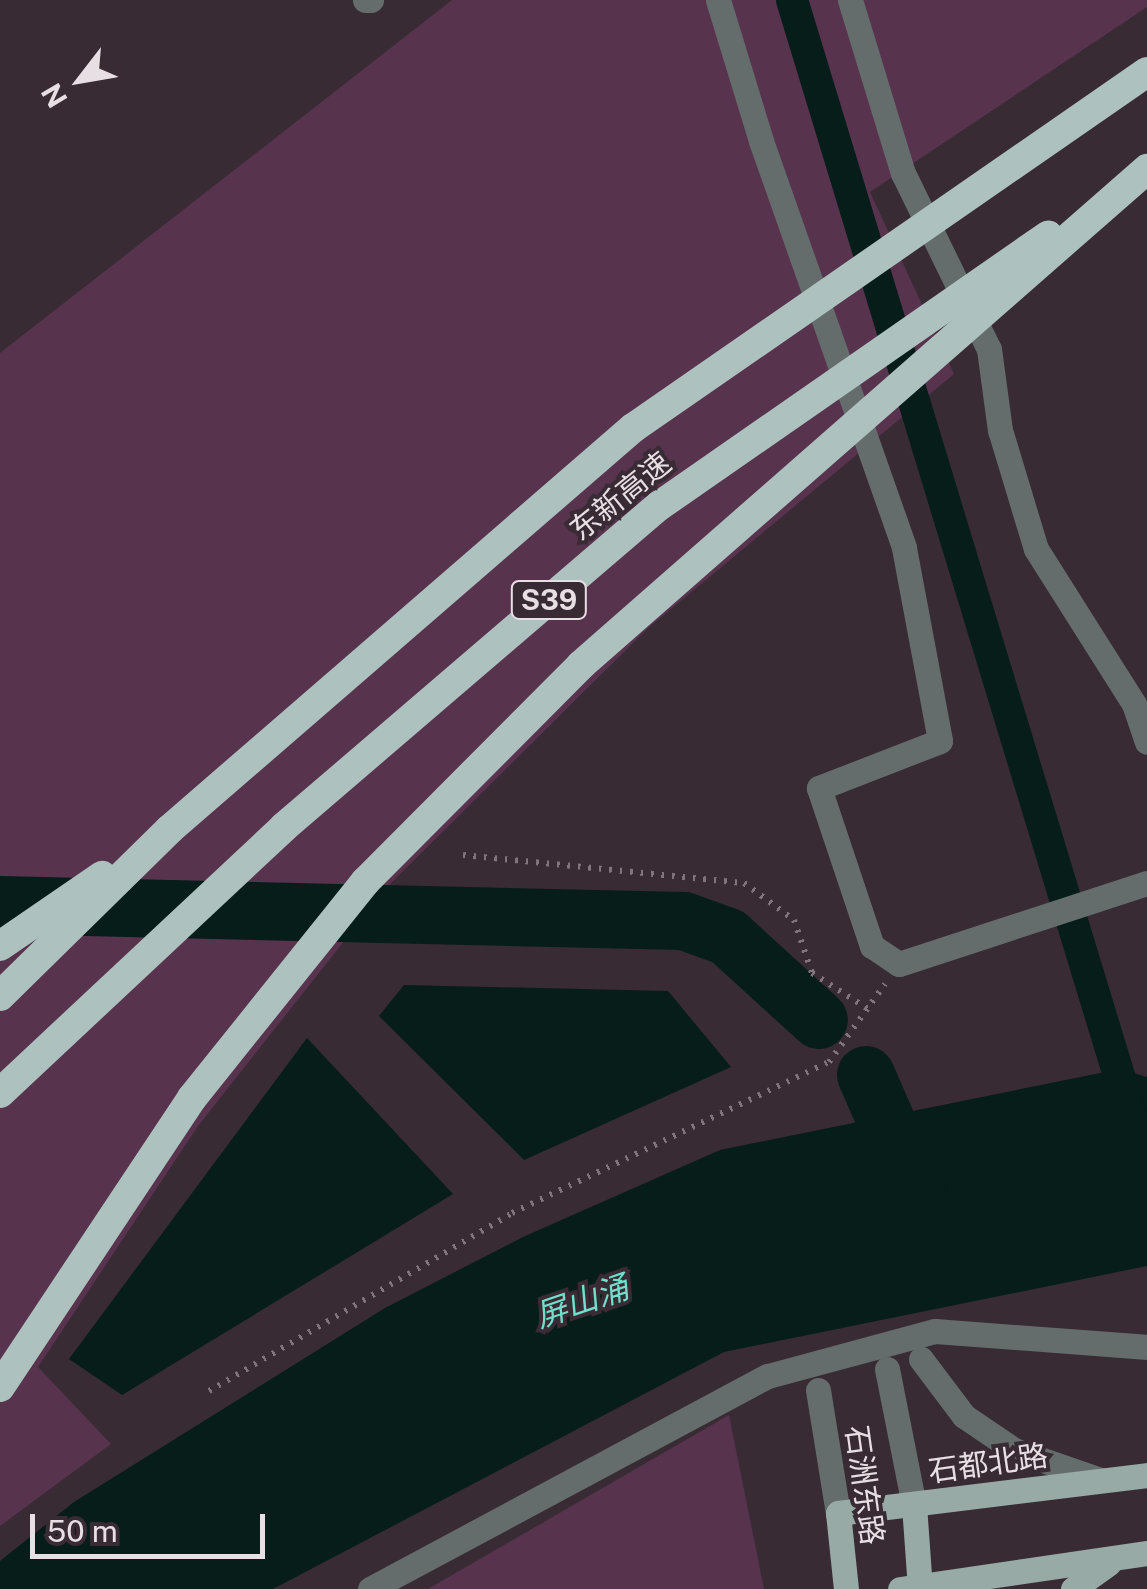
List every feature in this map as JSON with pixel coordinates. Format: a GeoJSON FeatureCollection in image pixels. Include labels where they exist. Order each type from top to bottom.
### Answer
{"type":"FeatureCollection","features":[{"type":"Feature","properties":{"kind":"highway","name":"东新高速"},"geometry":{"type":"LineString","coordinates":[[0,996],[170,829],[634,428],[1147,72]]}},
{"type":"Feature","properties":{"kind":"highway","name":"东新高速"},"geometry":{"type":"LineString","coordinates":[[0,1093],[284,827],[659,506],[1147,168]]}},
{"type":"Feature","properties":{"kind":"highway"},"geometry":{"type":"LineString","coordinates":[[0,1387],[192,1098],[378,868],[581,665],[1147,168]]}},
{"type":"Feature","properties":{"kind":"highway"},"geometry":{"type":"LineString","coordinates":[[0,946],[170,829]]}},
{"type":"Feature","properties":{"kind":"main road","name":"石都北路"},"geometry":{"type":"LineString","coordinates":[[838,1513],[1147,1475]]}},
{"type":"Feature","properties":{"kind":"main road","name":"石洲东路"},"geometry":{"type":"LineString","coordinates":[[913,1588],[914,1506]]}},
{"type":"Feature","properties":{"kind":"main road","name":"石洲东路"},"geometry":{"type":"LineString","coordinates":[[838,1513],[846,1589]]}},
{"type":"Feature","properties":{"kind":"main road"},"geometry":{"type":"LineString","coordinates":[[913,1588],[1147,1553]]}},
{"type":"Feature","properties":{"kind":"main road"},"geometry":{"type":"LineString","coordinates":[[1073,1589],[1113,1560]]}},
{"type":"Feature","properties":{"kind":"street"},"geometry":{"type":"LineString","coordinates":[[718,0],[760,141],[904,548],[940,741],[819,788],[872,946],[900,964],[1140,885]]}},
{"type":"Feature","properties":{"kind":"street"},"geometry":{"type":"LineString","coordinates":[[850,0],[903,173],[989,349],[1000,430],[1036,550],[1134,704],[1147,742]]}},
{"type":"Feature","properties":{"kind":"street"},"geometry":{"type":"LineString","coordinates":[[370,1589],[768,1376],[935,1331],[1147,1346]]}},
{"type":"Feature","properties":{"kind":"street"},"geometry":{"type":"LineString","coordinates":[[921,1359],[964,1416],[1014,1450],[1100,1480]]}},
{"type":"Feature","properties":{"kind":"street","name":"石洲东路"},"geometry":{"type":"LineString","coordinates":[[887,1370],[914,1506]]}},
{"type":"Feature","properties":{"kind":"street","name":"石洲东路"},"geometry":{"type":"LineString","coordinates":[[818,1390],[838,1513]]}},
{"type":"Feature","properties":{"kind":"path"},"geometry":{"type":"LineString","coordinates":[[463,855],[744,883],[794,920],[812,973],[868,1008]]}},
{"type":"Feature","properties":{"kind":"path"},"geometry":{"type":"LineString","coordinates":[[209,1391],[512,1214],[830,1062],[900,964]]}},
{"type":"Feature","properties":{"kind":"shaded area"},"geometry":{"type":"Polygon","coordinates":[[[452,0],[1147,0],[1147,7],[870,192],[954,374],[648,628],[386,888],[198,1126],[38,1367],[111,1444],[0,1526],[0,353],[452,0]]]}},
{"type":"Feature","properties":{"kind":"shaded area"},"geometry":{"type":"Polygon","coordinates":[[[729,1415],[764,1589],[428,1589],[729,1415]]]}},
{"type":"Feature","properties":{"kind":"water"},"geometry":{"type":"Polygon","coordinates":[[[404,985],[668,991],[731,1067],[524,1160],[379,1016],[404,985]]]}},
{"type":"Feature","properties":{"kind":"water"},"geometry":{"type":"Polygon","coordinates":[[[307,1038],[453,1194],[122,1395],[69,1359],[307,1038]]]}},
{"type":"Feature","properties":{"kind":"water","name":"屏山涌"},"geometry":{"type":"Polygon","coordinates":[[[1120,1069],[1147,1077],[1147,1266],[724,1352],[273,1589],[0,1589],[0,1561],[74,1502],[385,1308],[523,1237],[720,1150],[1120,1069]]]}},
{"type":"Feature","properties":{"kind":"waterway"},"geometry":{"type":"LineString","coordinates":[[792,0],[1147,1168]]}},
{"type":"Feature","properties":{"kind":"waterway"},"geometry":{"type":"LineString","coordinates":[[0,905],[684,921],[728,937],[819,1020]]}},
{"type":"Feature","properties":{"kind":"waterway"},"geometry":{"type":"LineString","coordinates":[[866,1075],[916,1190]]}}]}
